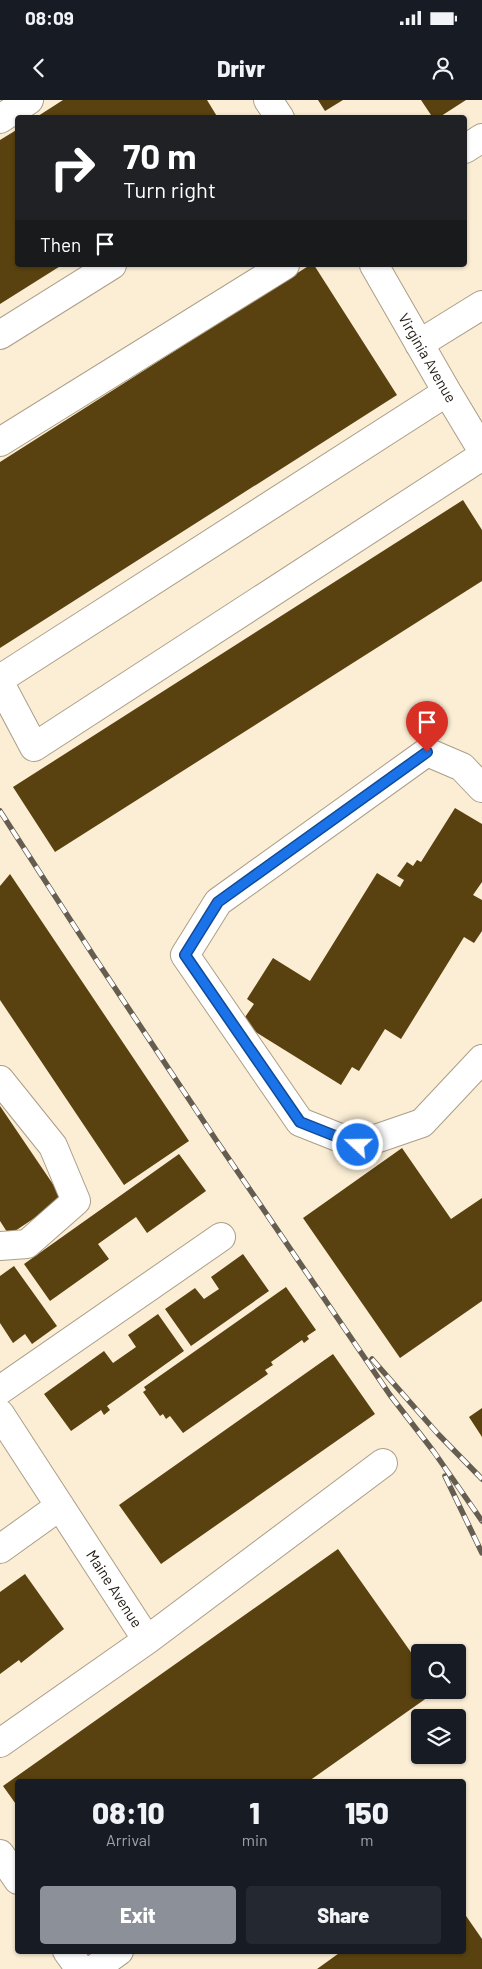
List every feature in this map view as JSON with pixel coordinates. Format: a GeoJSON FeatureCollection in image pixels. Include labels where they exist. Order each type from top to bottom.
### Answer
{"type":"FeatureCollection","features":[{"type":"Feature","properties":{"kind":"street"},"geometry":{"type":"LineString","coordinates":[[0,119],[29,100]]}},
{"type":"Feature","properties":{"kind":"street"},"geometry":{"type":"LineString","coordinates":[[268,100],[278,115]]}},
{"type":"Feature","properties":{"kind":"street"},"geometry":{"type":"LineString","coordinates":[[467,148],[482,138]]}},
{"type":"Feature","properties":{"kind":"street"},"geometry":{"type":"LineString","coordinates":[[0,335],[109,267]]}},
{"type":"Feature","properties":{"kind":"street"},"geometry":{"type":"LineString","coordinates":[[0,442],[282,267]]}},
{"type":"Feature","properties":{"kind":"street","name":"Virginia Avenue"},"geometry":{"type":"LineString","coordinates":[[375,267],[482,450]]}},
{"type":"Feature","properties":{"kind":"street"},"geometry":{"type":"LineString","coordinates":[[419,344],[482,305]]}},
{"type":"Feature","properties":{"kind":"street"},"geometry":{"type":"LineString","coordinates":[[0,679],[447,392]]}},
{"type":"Feature","properties":{"kind":"street"},"geometry":{"type":"LineString","coordinates":[[0,683],[34,747],[482,456]]}},
{"type":"Feature","properties":{"kind":"street"},"geometry":{"type":"LineString","coordinates":[[482,788],[462,767],[427,752],[218,902],[185,955],[300,1122],[358,1145],[422,1123],[482,1059]]}},
{"type":"Feature","properties":{"kind":"street"},"geometry":{"type":"LineString","coordinates":[[0,1080],[53,1146],[76,1201],[27,1244],[0,1246]]}},
{"type":"Feature","properties":{"kind":"street"},"geometry":{"type":"LineString","coordinates":[[0,1390],[221,1237]]}},
{"type":"Feature","properties":{"kind":"street","name":"Maine Avenue"},"geometry":{"type":"LineString","coordinates":[[0,1414],[147,1640],[0,1743]]}},
{"type":"Feature","properties":{"kind":"street"},"geometry":{"type":"LineString","coordinates":[[147,1640],[384,1463]]}},
{"type":"Feature","properties":{"kind":"street"},"geometry":{"type":"LineString","coordinates":[[0,1549],[60,1506]]}},
{"type":"Feature","properties":{"kind":"street"},"geometry":{"type":"LineString","coordinates":[[0,1854],[15,1876]]}},
{"type":"Feature","properties":{"kind":"street"},"geometry":{"type":"LineString","coordinates":[[70,1954],[80,1969]]}},
{"type":"Feature","properties":{"kind":"street"},"geometry":{"type":"LineString","coordinates":[[94,1969],[115,1954]]}},
{"type":"Feature","properties":{"kind":"building"},"geometry":{"type":"Polygon","coordinates":[[[63,100],[207,100],[216,115],[40,115],[63,100]]]}},
{"type":"Feature","properties":{"kind":"building"},"geometry":{"type":"Polygon","coordinates":[[[318,100],[343,100],[325,111],[318,100]]]}},
{"type":"Feature","properties":{"kind":"building"},"geometry":{"type":"Polygon","coordinates":[[[421,100],[466,100],[443,115],[431,115],[421,100]]]}},
{"type":"Feature","properties":{"kind":"building"},"geometry":{"type":"Polygon","coordinates":[[[15,131],[15,267],[59,267],[0,304],[0,140],[15,131]]]}},
{"type":"Feature","properties":{"kind":"building"},"geometry":{"type":"Polygon","coordinates":[[[307,267],[315,267],[397,395],[0,648],[0,462],[307,267]]]}},
{"type":"Feature","properties":{"kind":"building"},"geometry":{"type":"Polygon","coordinates":[[[463,500],[482,530],[482,581],[55,852],[13,787],[463,500]]]}},
{"type":"Feature","properties":{"kind":"building"},"geometry":{"type":"Polygon","coordinates":[[[455,808],[482,824],[482,882],[473,895],[482,900],[482,931],[474,943],[464,937],[401,1039],[385,1029],[359,1071],[352,1067],[341,1085],[241,1023],[254,1004],[247,999],[273,958],[310,981],[377,873],[400,887],[404,880],[397,876],[407,862],[413,866],[417,860],[421,862],[455,808]]]}},
{"type":"Feature","properties":{"kind":"building"},"geometry":{"type":"Polygon","coordinates":[[[10,874],[189,1141],[124,1185],[0,1000],[0,886],[10,874]]]}},
{"type":"Feature","properties":{"kind":"building"},"geometry":{"type":"Polygon","coordinates":[[[0,1106],[63,1199],[9,1235],[0,1221],[0,1106]]]}},
{"type":"Feature","properties":{"kind":"building"},"geometry":{"type":"Polygon","coordinates":[[[402,1148],[451,1219],[482,1198],[482,1301],[400,1358],[303,1218],[402,1148]]]}},
{"type":"Feature","properties":{"kind":"building"},"geometry":{"type":"Polygon","coordinates":[[[179,1154],[206,1191],[147,1233],[136,1217],[98,1244],[109,1259],[50,1301],[24,1264],[179,1154]]]}},
{"type":"Feature","properties":{"kind":"building"},"geometry":{"type":"Polygon","coordinates":[[[243,1254],[269,1291],[191,1346],[165,1309],[195,1288],[204,1299],[219,1289],[211,1277],[243,1254]]]}},
{"type":"Feature","properties":{"kind":"building"},"geometry":{"type":"Polygon","coordinates":[[[14,1266],[57,1326],[32,1344],[25,1334],[13,1343],[0,1323],[0,1276],[14,1266]]]}},
{"type":"Feature","properties":{"kind":"building"},"geometry":{"type":"Polygon","coordinates":[[[286,1287],[316,1330],[307,1336],[309,1339],[304,1343],[302,1340],[271,1362],[273,1365],[265,1370],[268,1374],[183,1433],[170,1416],[166,1419],[163,1414],[160,1416],[143,1392],[146,1390],[144,1387],[286,1287]]]}},
{"type":"Feature","properties":{"kind":"building"},"geometry":{"type":"Polygon","coordinates":[[[158,1314],[184,1351],[107,1406],[110,1410],[104,1415],[101,1410],[71,1431],[44,1394],[104,1351],[113,1363],[136,1347],[128,1335],[158,1314]]]}},
{"type":"Feature","properties":{"kind":"building"},"geometry":{"type":"Polygon","coordinates":[[[333,1354],[375,1414],[161,1564],[119,1505],[333,1354]]]}},
{"type":"Feature","properties":{"kind":"building"},"geometry":{"type":"Polygon","coordinates":[[[482,1408],[482,1437],[469,1417],[482,1408]]]}},
{"type":"Feature","properties":{"kind":"building"},"geometry":{"type":"Polygon","coordinates":[[[338,1549],[411,1652],[411,1699],[425,1699],[312,1779],[15,1779],[15,1803],[3,1786],[338,1549]]]}},
{"type":"Feature","properties":{"kind":"building"},"geometry":{"type":"Polygon","coordinates":[[[25,1574],[64,1629],[21,1663],[19,1660],[0,1674],[0,1592],[25,1574]]]}},
{"type":"Feature","properties":{"kind":"building"},"geometry":{"type":"Polygon","coordinates":[[[466,1916],[482,1939],[482,1969],[317,1969],[338,1954],[466,1954],[466,1916]]]}},
{"type":"Feature","properties":{"kind":"railway"},"geometry":{"type":"LineString","coordinates":[[0,811],[218,1143],[390,1395],[434,1452],[482,1521]]}},
{"type":"Feature","properties":{"kind":"railway"},"geometry":{"type":"LineString","coordinates":[[372,1359],[438,1434],[482,1479]]}},
{"type":"Feature","properties":{"kind":"railway"},"geometry":{"type":"LineString","coordinates":[[445,1476],[482,1553]]}},
{"type":"Feature","properties":{"kind":"route"},"geometry":{"type":"LineString","coordinates":[[358,1145],[300,1122],[185,955],[218,902],[427,752]]}}]}
